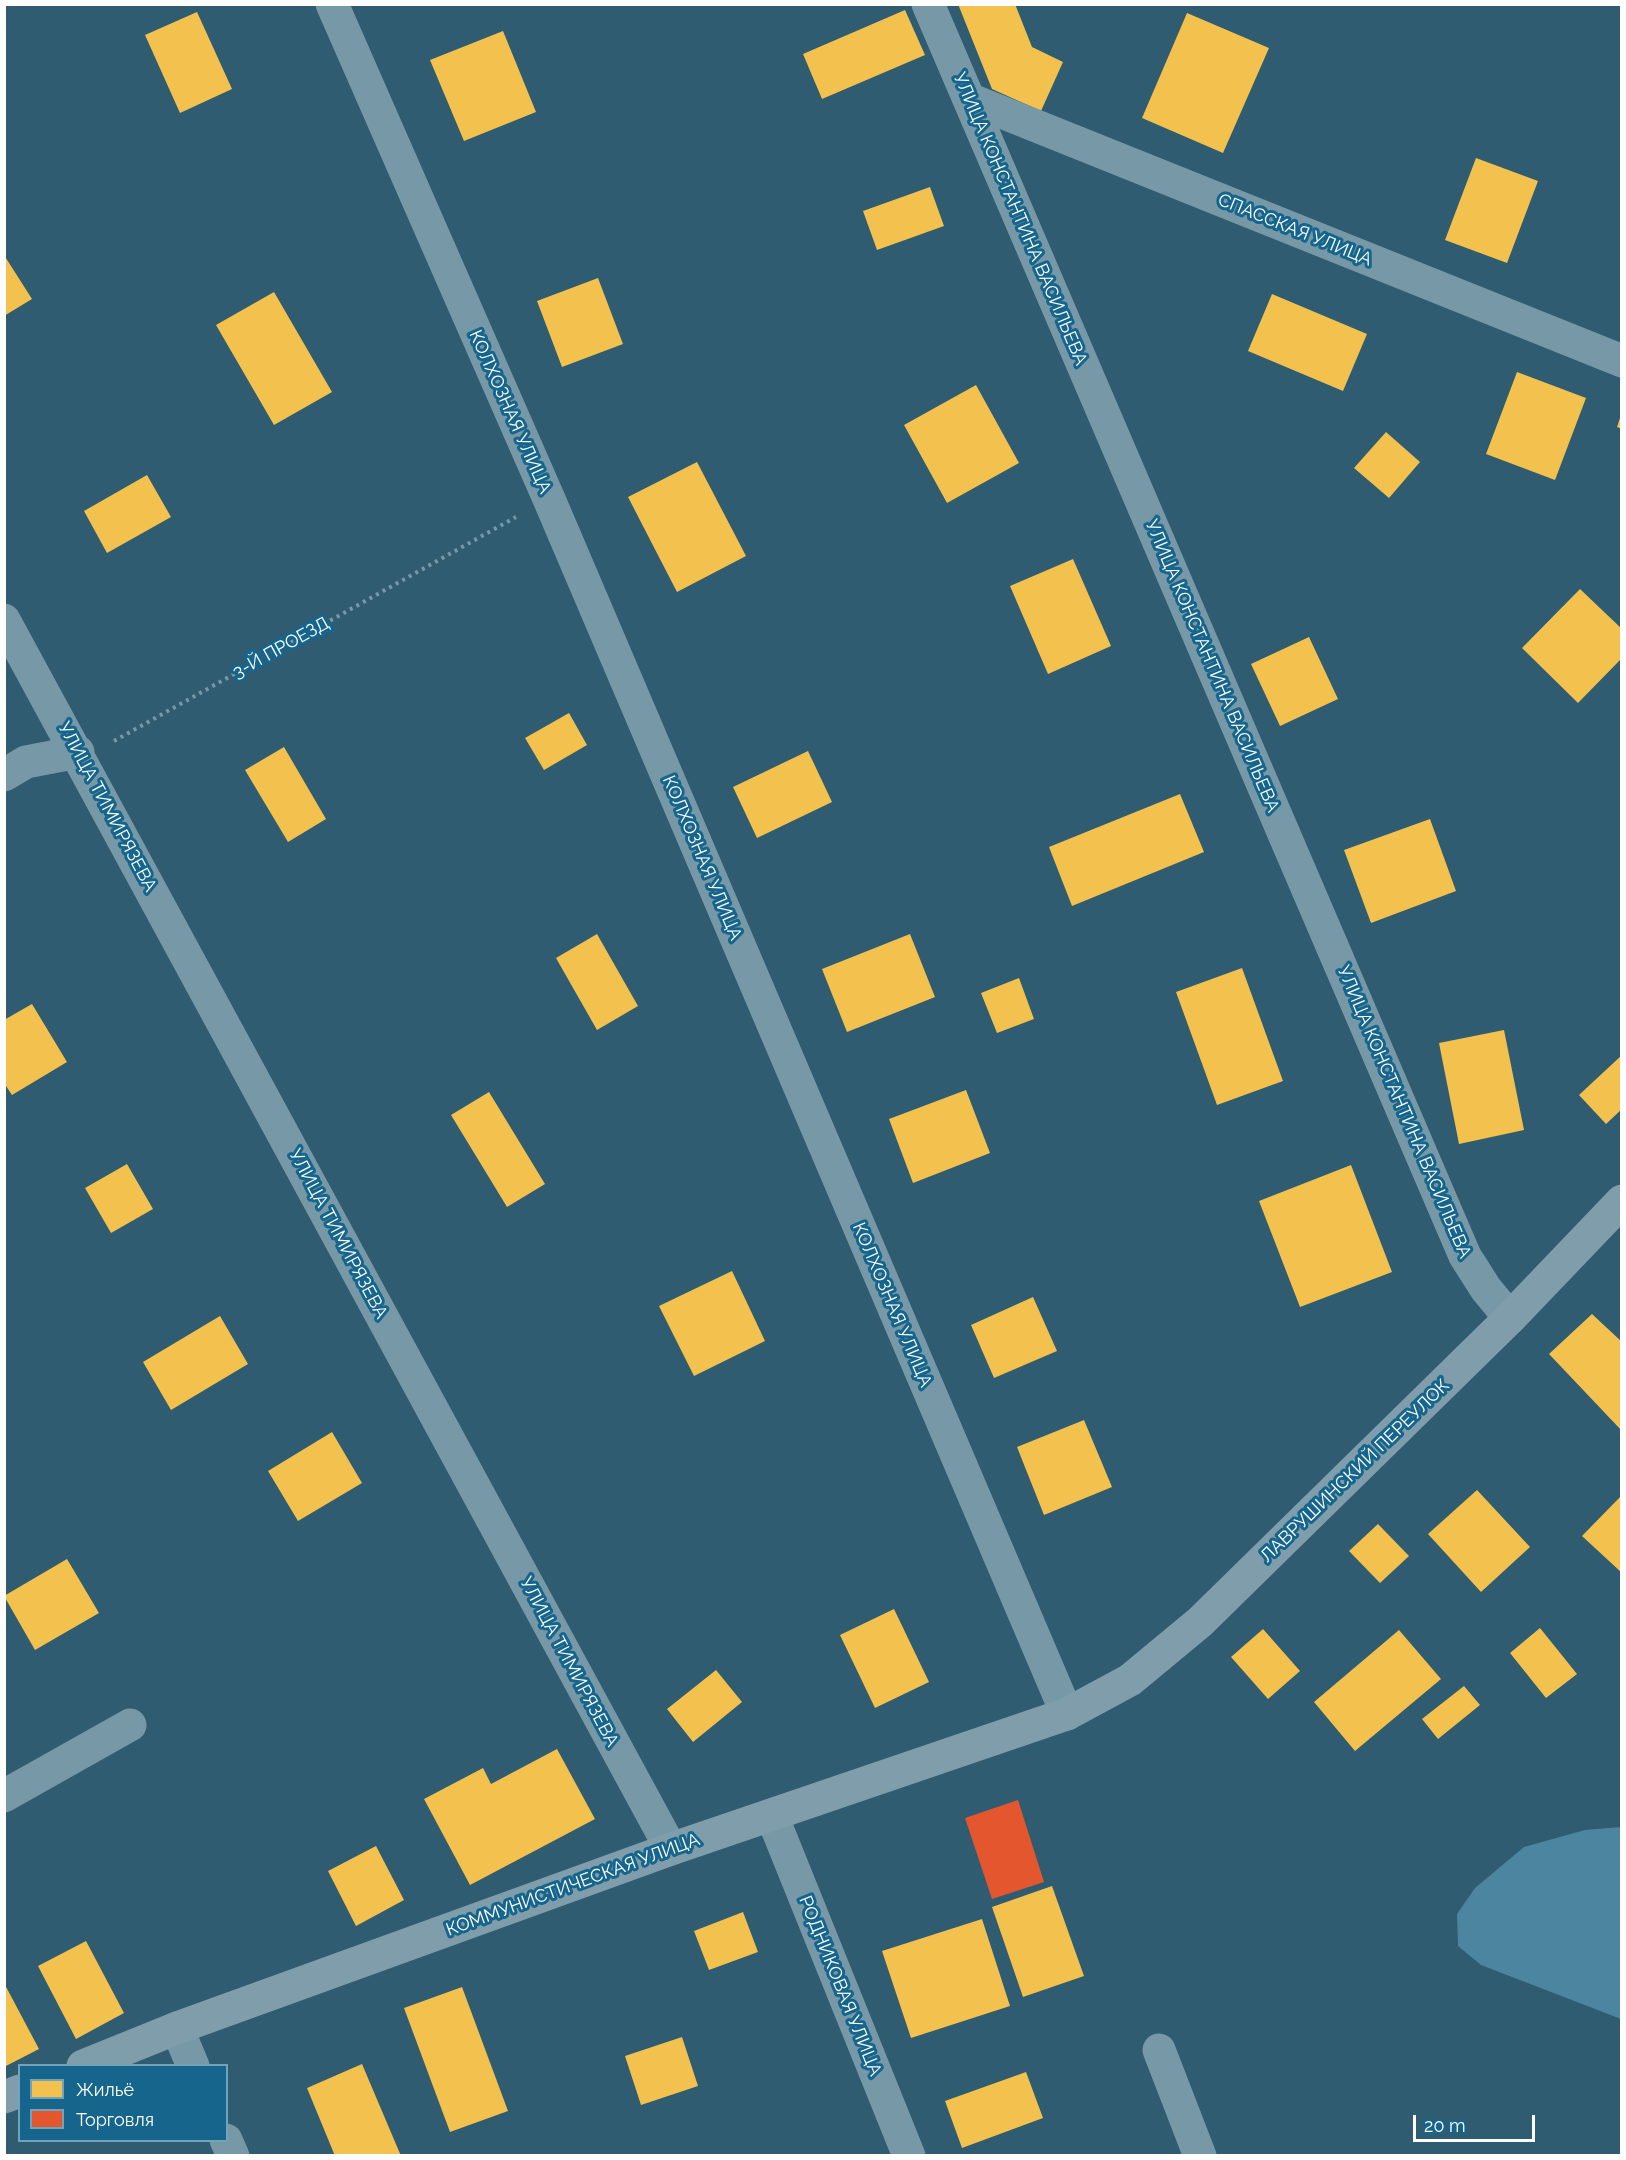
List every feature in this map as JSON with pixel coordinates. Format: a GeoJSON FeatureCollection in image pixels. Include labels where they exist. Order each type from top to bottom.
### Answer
{"type":"FeatureCollection","features":[{"type":"Feature","properties":{"kind":"street","name":"КОЛХОЗНАЯ УЛИЦА"},"geometry":{"type":"LineString","coordinates":[[332,4],[549,499],[1067,1714]]}},
{"type":"Feature","properties":{"kind":"street","name":"УЛИЦА КОНСТАНТИНА ВАСИЛЬЕВА"},"geometry":{"type":"LineString","coordinates":[[928,4],[1465,1256],[1486,1289],[1510,1318]]}},
{"type":"Feature","properties":{"kind":"street","name":"СПАССКАЯ УЛИЦА"},"geometry":{"type":"LineString","coordinates":[[969,99],[1622,361]]}},
{"type":"Feature","properties":{"kind":"street","name":"УЛИЦА ТИМИРЯЗЕВА"},"geometry":{"type":"LineString","coordinates":[[4,620],[78,752],[670,1849]]}},
{"type":"Feature","properties":{"kind":"street"},"geometry":{"type":"LineString","coordinates":[[4,775],[26,762],[78,752]]}},
{"type":"Feature","properties":{"kind":"street","name":"ЛАВРУШИНСКИЙ ПЕРЕУЛОК"},"geometry":{"type":"LineString","coordinates":[[1067,1714],[1130,1680],[1200,1622],[1510,1318],[1622,1201]]}},
{"type":"Feature","properties":{"kind":"street","name":"КОММУНИСТИЧЕСКАЯ УЛИЦА"},"geometry":{"type":"LineString","coordinates":[[88,2064],[177,2028],[670,1849],[1067,1714]]}},
{"type":"Feature","properties":{"kind":"street"},"geometry":{"type":"LineString","coordinates":[[4,1796],[130,1725]]}},
{"type":"Feature","properties":{"kind":"street","name":"РОДНИКОВАЯ УЛИЦА"},"geometry":{"type":"LineString","coordinates":[[772,1816],[909,2156]]}},
{"type":"Feature","properties":{"kind":"street"},"geometry":{"type":"LineString","coordinates":[[177,2028],[192,2064]]}},
{"type":"Feature","properties":{"kind":"street"},"geometry":{"type":"LineString","coordinates":[[1159,2050],[1200,2156]]}},
{"type":"Feature","properties":{"kind":"street"},"geometry":{"type":"LineString","coordinates":[[227,2142],[233,2156]]}},
{"type":"Feature","properties":{"kind":"path","name":"3-Й ПРОЕЗД"},"geometry":{"type":"LineString","coordinates":[[78,752],[107,745],[549,499]]}},
{"type":"Feature","properties":{"kind":"water"},"geometry":{"type":"Polygon","coordinates":[[[1621,1827],[1621,2019],[1481,1965],[1458,1946],[1457,1914],[1475,1888],[1524,1847],[1585,1830],[1621,1827]]]}},
{"type":"Feature","properties":{"kind":"building: Жильё"},"geometry":{"type":"Polygon","coordinates":[[[958,4],[1015,4],[1032,47],[1063,62],[1041,111],[992,89],[958,4]]]}},
{"type":"Feature","properties":{"kind":"building: Жильё"},"geometry":{"type":"Polygon","coordinates":[[[905,10],[925,55],[822,99],[803,54],[905,10]]]}},
{"type":"Feature","properties":{"kind":"building: Жильё"},"geometry":{"type":"Polygon","coordinates":[[[197,12],[232,89],[180,113],[145,35],[197,12]]]}},
{"type":"Feature","properties":{"kind":"building: Жильё"},"geometry":{"type":"Polygon","coordinates":[[[1187,13],[1269,48],[1223,153],[1142,118],[1187,13]]]}},
{"type":"Feature","properties":{"kind":"building: Жильё"},"geometry":{"type":"Polygon","coordinates":[[[503,31],[536,112],[464,141],[430,60],[503,31]]]}},
{"type":"Feature","properties":{"kind":"building: Жильё"},"geometry":{"type":"Polygon","coordinates":[[[1476,158],[1538,181],[1507,263],[1445,240],[1476,158]]]}},
{"type":"Feature","properties":{"kind":"building: Жильё"},"geometry":{"type":"Polygon","coordinates":[[[930,187],[944,226],[877,250],[863,211],[930,187]]]}},
{"type":"Feature","properties":{"kind":"building: Жильё"},"geometry":{"type":"Polygon","coordinates":[[[4,255],[32,299],[4,316],[4,255]]]}},
{"type":"Feature","properties":{"kind":"building: Жильё"},"geometry":{"type":"Polygon","coordinates":[[[598,278],[623,344],[562,367],[537,301],[598,278]]]}},
{"type":"Feature","properties":{"kind":"building: Жильё"},"geometry":{"type":"Polygon","coordinates":[[[274,292],[332,392],[274,425],[216,325],[274,292]]]}},
{"type":"Feature","properties":{"kind":"building: Жильё"},"geometry":{"type":"Polygon","coordinates":[[[1272,294],[1367,334],[1343,391],[1248,351],[1272,294]]]}},
{"type":"Feature","properties":{"kind":"building: Жильё"},"geometry":{"type":"Polygon","coordinates":[[[1517,372],[1586,398],[1555,480],[1486,454],[1517,372]]]}},
{"type":"Feature","properties":{"kind":"building: Жильё"},"geometry":{"type":"Polygon","coordinates":[[[976,385],[1019,463],[947,503],[904,425],[976,385]]]}},
{"type":"Feature","properties":{"kind":"building: Жильё"},"geometry":{"type":"Polygon","coordinates":[[[1622,415],[1622,429],[1617,427],[1622,415]]]}},
{"type":"Feature","properties":{"kind":"building: Жильё"},"geometry":{"type":"Polygon","coordinates":[[[1386,432],[1420,462],[1389,498],[1354,468],[1386,432]]]}},
{"type":"Feature","properties":{"kind":"building: Жильё"},"geometry":{"type":"Polygon","coordinates":[[[697,462],[746,556],[677,592],[628,497],[697,462]]]}},
{"type":"Feature","properties":{"kind":"building: Жильё"},"geometry":{"type":"Polygon","coordinates":[[[147,475],[171,517],[107,553],[84,511],[147,475]]]}},
{"type":"Feature","properties":{"kind":"building: Жильё"},"geometry":{"type":"Polygon","coordinates":[[[1073,559],[1111,646],[1048,674],[1010,586],[1073,559]]]}},
{"type":"Feature","properties":{"kind":"building: Жильё"},"geometry":{"type":"Polygon","coordinates":[[[1580,589],[1622,629],[1622,658],[1578,703],[1522,648],[1580,589]]]}},
{"type":"Feature","properties":{"kind":"building: Жильё"},"geometry":{"type":"Polygon","coordinates":[[[1309,637],[1338,699],[1280,726],[1251,664],[1309,637]]]}},
{"type":"Feature","properties":{"kind":"building: Жильё"},"geometry":{"type":"Polygon","coordinates":[[[569,713],[587,745],[544,770],[525,738],[569,713]]]}},
{"type":"Feature","properties":{"kind":"building: Жильё"},"geometry":{"type":"Polygon","coordinates":[[[284,747],[326,819],[288,842],[245,770],[284,747]]]}},
{"type":"Feature","properties":{"kind":"building: Жильё"},"geometry":{"type":"Polygon","coordinates":[[[808,751],[832,802],[757,838],[733,787],[808,751]]]}},
{"type":"Feature","properties":{"kind":"building: Жильё"},"geometry":{"type":"Polygon","coordinates":[[[1180,794],[1204,852],[1072,906],[1049,847],[1180,794]]]}},
{"type":"Feature","properties":{"kind":"building: Жильё"},"geometry":{"type":"Polygon","coordinates":[[[1430,819],[1456,891],[1371,923],[1344,850],[1430,819]]]}},
{"type":"Feature","properties":{"kind":"building: Жильё"},"geometry":{"type":"Polygon","coordinates":[[[597,934],[638,1006],[597,1030],[556,958],[597,934]]]}},
{"type":"Feature","properties":{"kind":"building: Жильё"},"geometry":{"type":"Polygon","coordinates":[[[910,934],[935,997],[847,1032],[822,969],[910,934]]]}},
{"type":"Feature","properties":{"kind":"building: Жильё"},"geometry":{"type":"Polygon","coordinates":[[[1242,968],[1283,1081],[1217,1105],[1176,992],[1242,968]]]}},
{"type":"Feature","properties":{"kind":"building: Жильё"},"geometry":{"type":"Polygon","coordinates":[[[1019,978],[1034,1019],[997,1033],[981,993],[1019,978]]]}},
{"type":"Feature","properties":{"kind":"building: Жильё"},"geometry":{"type":"Polygon","coordinates":[[[32,1004],[67,1062],[12,1095],[4,1083],[4,1020],[32,1004]]]}},
{"type":"Feature","properties":{"kind":"building: Жильё"},"geometry":{"type":"Polygon","coordinates":[[[1504,1030],[1524,1130],[1459,1144],[1439,1043],[1504,1030]]]}},
{"type":"Feature","properties":{"kind":"building: Жильё"},"geometry":{"type":"Polygon","coordinates":[[[1622,1055],[1622,1109],[1606,1124],[1579,1095],[1622,1055]]]}},
{"type":"Feature","properties":{"kind":"building: Жильё"},"geometry":{"type":"Polygon","coordinates":[[[966,1090],[990,1153],[913,1183],[889,1119],[966,1090]]]}},
{"type":"Feature","properties":{"kind":"building: Жильё"},"geometry":{"type":"Polygon","coordinates":[[[489,1092],[545,1184],[507,1207],[451,1115],[489,1092]]]}},
{"type":"Feature","properties":{"kind":"building: Жильё"},"geometry":{"type":"Polygon","coordinates":[[[127,1164],[153,1209],[111,1233],[85,1188],[127,1164]]]}},
{"type":"Feature","properties":{"kind":"building: Жильё"},"geometry":{"type":"Polygon","coordinates":[[[1351,1165],[1392,1272],[1300,1307],[1259,1201],[1351,1165]]]}},
{"type":"Feature","properties":{"kind":"building: Жильё"},"geometry":{"type":"Polygon","coordinates":[[[732,1271],[765,1341],[694,1376],[659,1306],[732,1271]]]}},
{"type":"Feature","properties":{"kind":"building: Жильё"},"geometry":{"type":"Polygon","coordinates":[[[1033,1297],[1057,1351],[994,1378],[971,1325],[1033,1297]]]}},
{"type":"Feature","properties":{"kind":"building: Жильё"},"geometry":{"type":"Polygon","coordinates":[[[1592,1314],[1622,1342],[1622,1431],[1549,1354],[1592,1314]]]}},
{"type":"Feature","properties":{"kind":"building: Жильё"},"geometry":{"type":"Polygon","coordinates":[[[220,1316],[248,1364],[171,1410],[143,1362],[220,1316]]]}},
{"type":"Feature","properties":{"kind":"building: Жильё"},"geometry":{"type":"Polygon","coordinates":[[[1084,1420],[1112,1487],[1044,1515],[1017,1447],[1084,1420]]]}},
{"type":"Feature","properties":{"kind":"building: Жильё"},"geometry":{"type":"Polygon","coordinates":[[[332,1432],[362,1483],[298,1521],[268,1471],[332,1432]]]}},
{"type":"Feature","properties":{"kind":"building: Жильё"},"geometry":{"type":"Polygon","coordinates":[[[1477,1490],[1530,1547],[1481,1592],[1428,1534],[1477,1490]]]}},
{"type":"Feature","properties":{"kind":"building: Жильё"},"geometry":{"type":"Polygon","coordinates":[[[1622,1495],[1622,1573],[1582,1536],[1622,1495]]]}},
{"type":"Feature","properties":{"kind":"building: Жильё"},"geometry":{"type":"Polygon","coordinates":[[[1378,1524],[1409,1556],[1380,1583],[1349,1551],[1378,1524]]]}},
{"type":"Feature","properties":{"kind":"building: Жильё"},"geometry":{"type":"Polygon","coordinates":[[[67,1559],[99,1613],[35,1650],[4,1596],[67,1559]]]}},
{"type":"Feature","properties":{"kind":"building: Жильё"},"geometry":{"type":"Polygon","coordinates":[[[894,1609],[929,1682],[875,1708],[840,1635],[894,1609]]]}},
{"type":"Feature","properties":{"kind":"building: Жильё"},"geometry":{"type":"Polygon","coordinates":[[[1540,1628],[1577,1674],[1546,1698],[1510,1653],[1540,1628]]]}},
{"type":"Feature","properties":{"kind":"building: Жильё"},"geometry":{"type":"Polygon","coordinates":[[[1263,1629],[1300,1671],[1268,1699],[1231,1657],[1263,1629]]]}},
{"type":"Feature","properties":{"kind":"building: Жильё"},"geometry":{"type":"Polygon","coordinates":[[[1399,1630],[1441,1679],[1355,1751],[1314,1702],[1399,1630]]]}},
{"type":"Feature","properties":{"kind":"building: Жильё"},"geometry":{"type":"Polygon","coordinates":[[[716,1670],[742,1702],[693,1742],[667,1709],[716,1670]]]}},
{"type":"Feature","properties":{"kind":"building: Жильё"},"geometry":{"type":"Polygon","coordinates":[[[1464,1686],[1480,1705],[1438,1739],[1422,1719],[1464,1686]]]}},
{"type":"Feature","properties":{"kind":"building: Жильё"},"geometry":{"type":"Polygon","coordinates":[[[557,1749],[595,1819],[470,1885],[424,1799],[483,1768],[491,1784],[557,1749]]]}},
{"type":"Feature","properties":{"kind":"building: Жильё"},"geometry":{"type":"Polygon","coordinates":[[[376,1846],[404,1900],[356,1926],[328,1871],[376,1846]]]}},
{"type":"Feature","properties":{"kind":"building: Жильё"},"geometry":{"type":"Polygon","coordinates":[[[1052,1886],[1084,1976],[1023,1997],[992,1907],[1052,1886]]]}},
{"type":"Feature","properties":{"kind":"building: Жильё"},"geometry":{"type":"Polygon","coordinates":[[[743,1912],[758,1952],[709,1970],[694,1931],[743,1912]]]}},
{"type":"Feature","properties":{"kind":"building: Жильё"},"geometry":{"type":"Polygon","coordinates":[[[982,1919],[1010,2006],[911,2038],[882,1951],[982,1919]]]}},
{"type":"Feature","properties":{"kind":"building: Жильё"},"geometry":{"type":"Polygon","coordinates":[[[86,1941],[124,2013],[76,2039],[38,1966],[86,1941]]]}},
{"type":"Feature","properties":{"kind":"building: Жильё"},"geometry":{"type":"Polygon","coordinates":[[[4,1983],[39,2049],[4,2067],[4,1983]]]}},
{"type":"Feature","properties":{"kind":"building: Жильё"},"geometry":{"type":"Polygon","coordinates":[[[462,1987],[508,2111],[450,2132],[404,2008],[462,1987]]]}},
{"type":"Feature","properties":{"kind":"building: Жильё"},"geometry":{"type":"Polygon","coordinates":[[[682,2037],[698,2086],[641,2105],[625,2056],[682,2037]]]}},
{"type":"Feature","properties":{"kind":"building: Жильё"},"geometry":{"type":"Polygon","coordinates":[[[362,2064],[401,2156],[335,2156],[307,2088],[362,2064]]]}},
{"type":"Feature","properties":{"kind":"building: Жильё"},"geometry":{"type":"Polygon","coordinates":[[[1026,2072],[1043,2118],[962,2148],[945,2101],[1026,2072]]]}},
{"type":"Feature","properties":{"kind":"building: Торговля"},"geometry":{"type":"Polygon","coordinates":[[[1018,1800],[1044,1882],[992,1899],[965,1818],[1018,1800]]]}}]}
